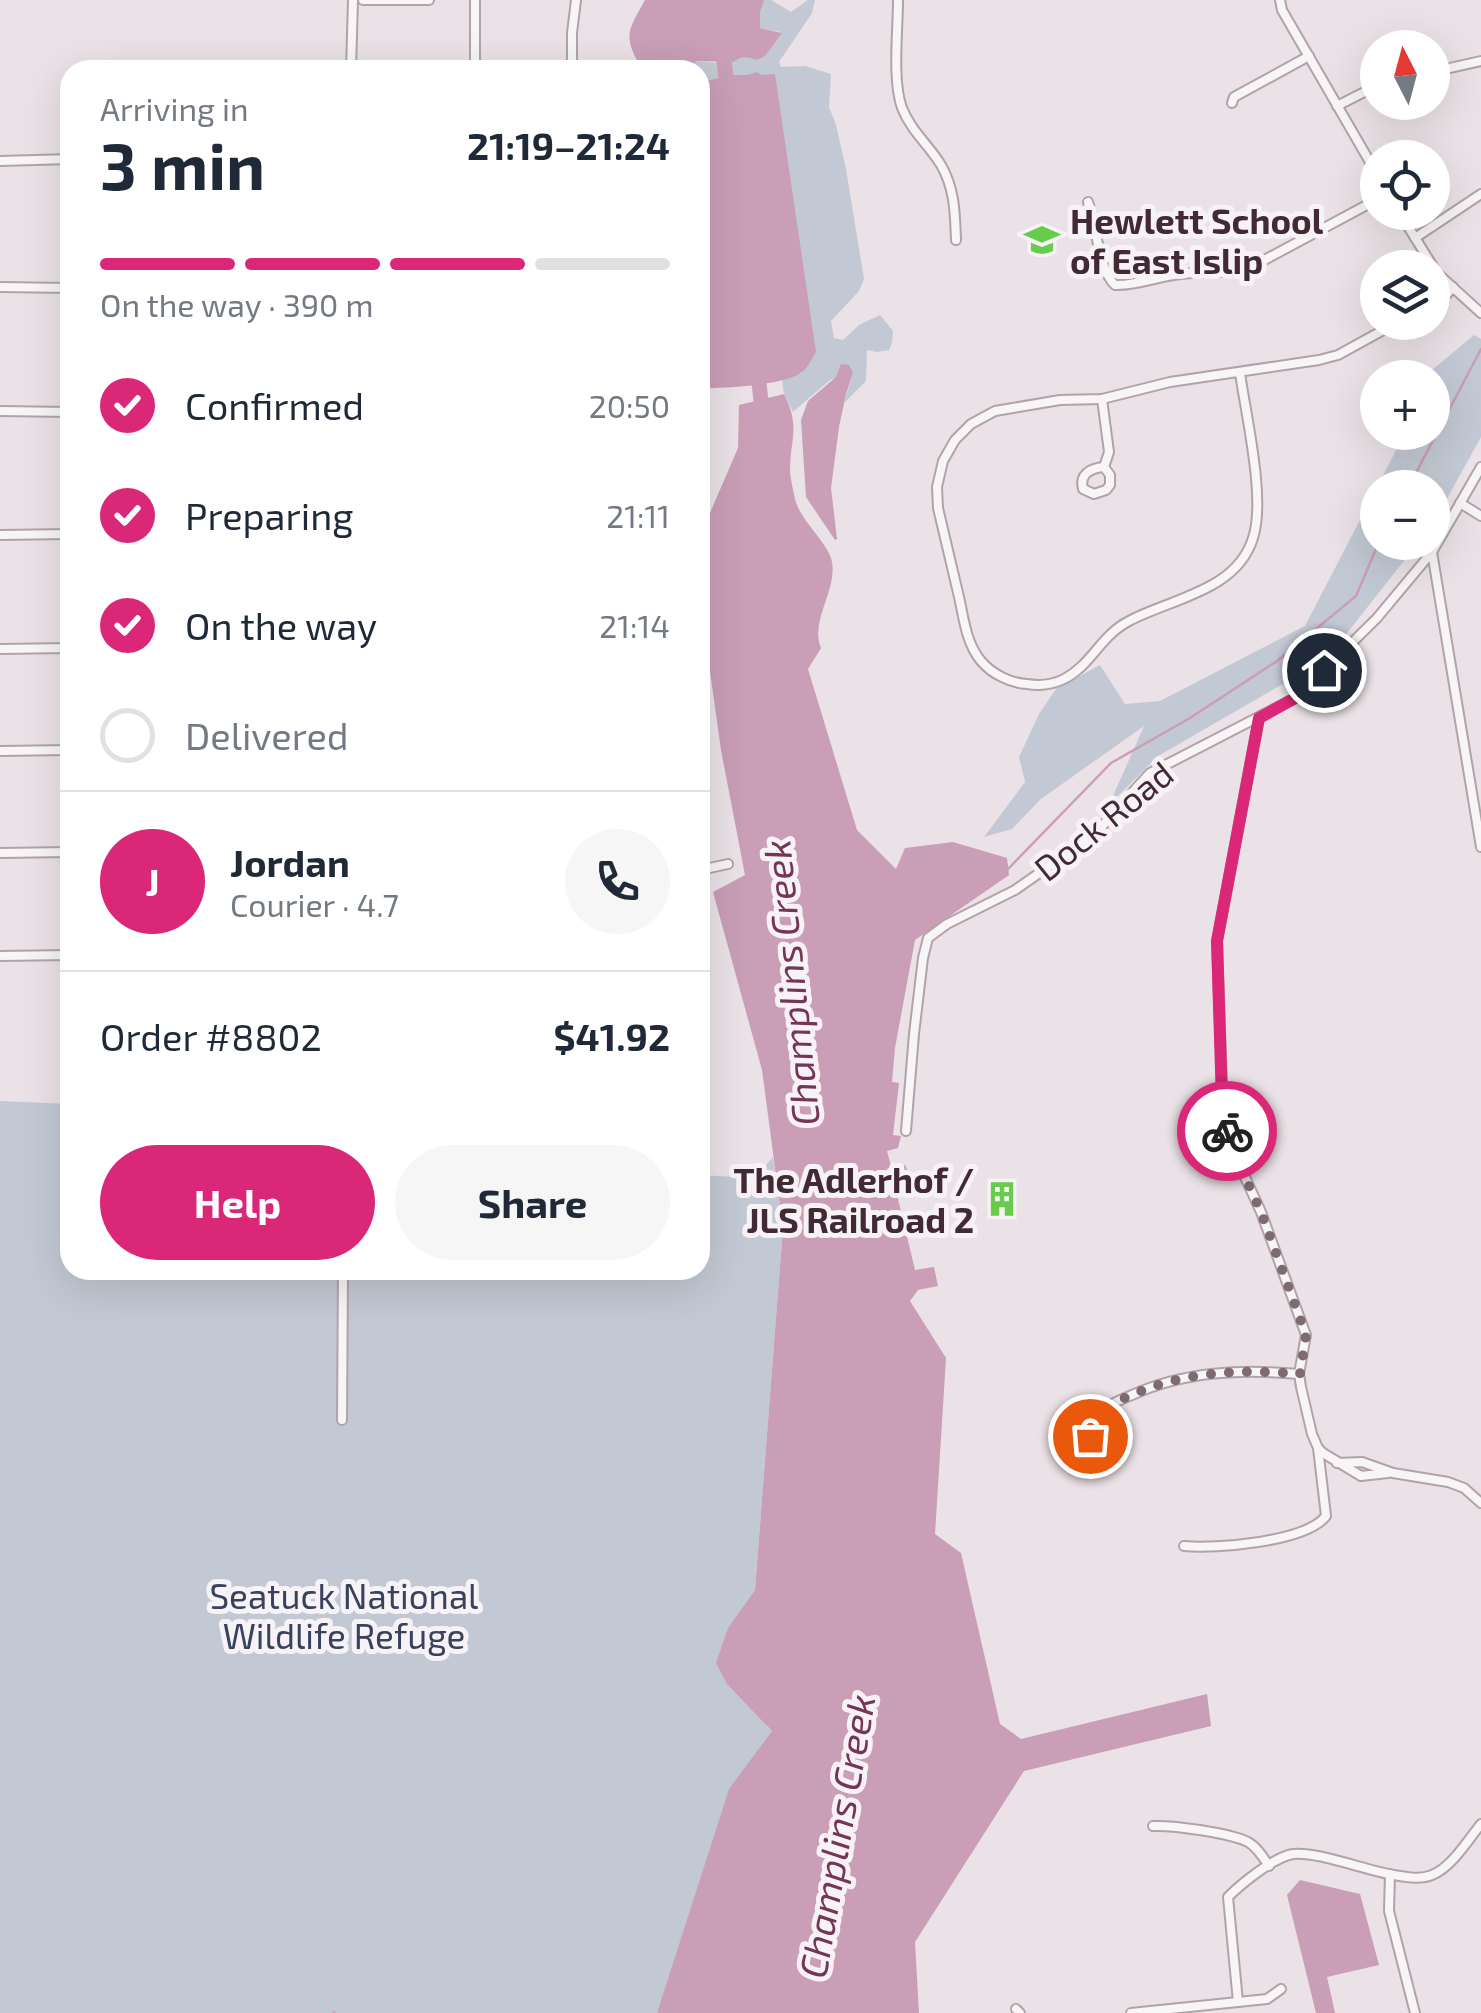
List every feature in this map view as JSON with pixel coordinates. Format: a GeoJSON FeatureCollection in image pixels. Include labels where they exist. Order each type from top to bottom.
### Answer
{"type":"FeatureCollection","features":[{"type":"Feature","properties":{"kind":"street"},"geometry":{"type":"LineString","coordinates":[[351,60],[353,0]]}},
{"type":"Feature","properties":{"kind":"street"},"geometry":{"type":"LineString","coordinates":[[363,0],[429,0]]}},
{"type":"Feature","properties":{"kind":"street"},"geometry":{"type":"LineString","coordinates":[[475,0],[475,60]]}},
{"type":"Feature","properties":{"kind":"street"},"geometry":{"type":"LineString","coordinates":[[572,60],[576,0]]}},
{"type":"Feature","properties":{"kind":"street"},"geometry":{"type":"LineString","coordinates":[[906,0],[898,0],[898,94],[911,126],[950,184],[956,240]]}},
{"type":"Feature","properties":{"kind":"street"},"geometry":{"type":"LineString","coordinates":[[1280,0],[1282,10],[1360,145]]}},
{"type":"Feature","properties":{"kind":"street"},"geometry":{"type":"LineString","coordinates":[[1232,104],[1234,96],[1309,56]]}},
{"type":"Feature","properties":{"kind":"street"},"geometry":{"type":"LineString","coordinates":[[1450,68],[1481,61]]}},
{"type":"Feature","properties":{"kind":"street"},"geometry":{"type":"LineString","coordinates":[[1337,106],[1360,94]]}},
{"type":"Feature","properties":{"kind":"street"},"geometry":{"type":"LineString","coordinates":[[0,161],[60,159]]}},
{"type":"Feature","properties":{"kind":"street"},"geometry":{"type":"LineString","coordinates":[[1415,238],[1481,194]]}},
{"type":"Feature","properties":{"kind":"street"},"geometry":{"type":"LineString","coordinates":[[1088,202],[1106,275],[1116,285],[1255,266],[1360,209]]}},
{"type":"Feature","properties":{"kind":"street"},"geometry":{"type":"LineString","coordinates":[[1410,230],[1421,250]]}},
{"type":"Feature","properties":{"kind":"street"},"geometry":{"type":"LineString","coordinates":[[1450,286],[1481,313]]}},
{"type":"Feature","properties":{"kind":"street"},"geometry":{"type":"LineString","coordinates":[[0,287],[60,288]]}},
{"type":"Feature","properties":{"kind":"street"},"geometry":{"type":"LineString","coordinates":[[1450,291],[1453,288]]}},
{"type":"Feature","properties":{"kind":"street"},"geometry":{"type":"LineString","coordinates":[[1240,372],[1257,489],[1257,517],[1253,539],[1234,570],[1218,582],[1116,628],[1078,671],[1060,681],[1041,686],[1020,684],[1000,677],[982,662],[968,640],[938,508],[937,488],[944,460],[971,424],[995,411],[1060,400],[1102,400],[1170,382],[1318,360],[1338,355],[1365,340]]}},
{"type":"Feature","properties":{"kind":"street"},"geometry":{"type":"LineString","coordinates":[[1102,400],[1109,452],[1104,466]]}},
{"type":"Feature","properties":{"kind":"street"},"geometry":{"type":"LineString","coordinates":[[0,411],[60,412]]}},
{"type":"Feature","properties":{"kind":"street","name":"Dock Road"},"geometry":{"type":"LineString","coordinates":[[1450,520],[1481,468]]}},
{"type":"Feature","properties":{"kind":"street"},"geometry":{"type":"LineString","coordinates":[[1460,503],[1481,516]]}},
{"type":"Feature","properties":{"kind":"street"},"geometry":{"type":"LineString","coordinates":[[0,535],[60,534]]}},
{"type":"Feature","properties":{"kind":"street","name":"Dock Road"},"geometry":{"type":"LineString","coordinates":[[906,1131],[916,1015],[928,938],[947,924],[1015,890],[1095,834],[1150,772],[1297,697],[1377,618],[1425,560]]}},
{"type":"Feature","properties":{"kind":"street"},"geometry":{"type":"LineString","coordinates":[[1433,560],[1481,847]]}},
{"type":"Feature","properties":{"kind":"street"},"geometry":{"type":"LineString","coordinates":[[0,649],[60,648]]}},
{"type":"Feature","properties":{"kind":"street"},"geometry":{"type":"LineString","coordinates":[[1184,1546],[1224,1547],[1294,1534],[1312,1528],[1326,1516],[1318,1448],[1300,1374],[1306,1335],[1261,1212],[1233,1151],[1222,1102],[1217,941],[1259,718]]}},
{"type":"Feature","properties":{"kind":"street"},"geometry":{"type":"LineString","coordinates":[[0,751],[60,750]]}},
{"type":"Feature","properties":{"kind":"street"},"geometry":{"type":"LineString","coordinates":[[0,853],[60,852]]}},
{"type":"Feature","properties":{"kind":"street"},"geometry":{"type":"LineString","coordinates":[[710,868],[728,864]]}},
{"type":"Feature","properties":{"kind":"street"},"geometry":{"type":"LineString","coordinates":[[0,956],[60,954]]}},
{"type":"Feature","properties":{"kind":"street"},"geometry":{"type":"LineString","coordinates":[[342,1420],[343,1280]]}},
{"type":"Feature","properties":{"kind":"street"},"geometry":{"type":"LineString","coordinates":[[1090,1436],[1102,1411],[1156,1384],[1214,1373],[1300,1374]]}},
{"type":"Feature","properties":{"kind":"street"},"geometry":{"type":"LineString","coordinates":[[1318,1448],[1360,1476],[1393,1473],[1448,1482],[1464,1488],[1481,1502]]}},
{"type":"Feature","properties":{"kind":"street"},"geometry":{"type":"LineString","coordinates":[[1238,2002],[1228,1897],[1269,1866],[1287,1856],[1304,1854],[1390,1874],[1430,1876],[1443,1869],[1481,1824]]}},
{"type":"Feature","properties":{"kind":"street"},"geometry":{"type":"LineString","coordinates":[[1153,1826],[1177,1826],[1245,1841],[1269,1866]]}},
{"type":"Feature","properties":{"kind":"street"},"geometry":{"type":"LineString","coordinates":[[1390,1874],[1389,1911],[1415,2013]]}},
{"type":"Feature","properties":{"kind":"street"},"geometry":{"type":"LineString","coordinates":[[1131,2013],[1267,1999],[1281,1989]]}},
{"type":"Feature","properties":{"kind":"green space"},"geometry":{"type":"Polygon","coordinates":[[[764,0],[791,12],[808,0],[815,0],[812,13],[779,62],[781,67],[805,66],[831,74],[829,107],[846,169],[864,279],[859,291],[831,321],[834,338],[843,340],[859,325],[880,315],[893,331],[889,350],[867,350],[866,381],[844,403],[853,373],[830,380],[793,412],[782,379],[802,373],[747,77],[726,76],[710,82],[710,62],[747,56],[757,60],[781,32],[760,28],[764,0]]]}},
{"type":"Feature","properties":{"kind":"green space"},"geometry":{"type":"Polygon","coordinates":[[[1474,335],[1481,339],[1481,437],[1450,493],[1450,470],[1386,470],[1396,450],[1450,450],[1450,360],[1444,360],[1474,335]]]}},
{"type":"Feature","properties":{"kind":"green space"},"geometry":{"type":"Polygon","coordinates":[[[1360,520],[1360,560],[1405,560],[1344,637],[1281,685],[1158,756],[1109,805],[1144,726],[1041,799],[1012,829],[984,837],[1025,782],[1019,757],[1056,689],[1100,665],[1125,704],[1160,701],[1305,626],[1360,520]]]}},
{"type":"Feature","properties":{"kind":"green space","name":"Seatuck National Wildlife Refuge"},"geometry":{"type":"Polygon","coordinates":[[[0,1101],[60,1104],[60,1280],[710,1280],[710,1176],[755,1178],[773,1157],[783,1228],[755,1590],[729,1628],[766,1725],[772,1731],[763,1744],[657,2013],[0,2013],[0,1101]]]}},
{"type":"Feature","properties":{"kind":"water"},"geometry":{"type":"Polygon","coordinates":[[[645,0],[764,0],[760,28],[782,33],[765,56],[757,60],[637,60],[629,37],[645,0]]]}},
{"type":"Feature","properties":{"kind":"water"},"geometry":{"type":"Polygon","coordinates":[[[775,74],[816,352],[804,370],[783,380],[710,388],[710,80],[775,74]]]}},
{"type":"Feature","properties":{"kind":"water"},"geometry":{"type":"Polygon","coordinates":[[[841,364],[849,365],[853,373],[839,427],[831,488],[835,540],[806,497],[801,420],[808,401],[836,377],[841,364]]]}},
{"type":"Feature","properties":{"kind":"water"},"geometry":{"type":"Polygon","coordinates":[[[784,394],[789,405],[793,423],[790,468],[795,499],[828,551],[833,569],[819,626],[821,648],[808,669],[857,830],[896,869],[905,848],[953,842],[1007,858],[1009,875],[915,940],[892,1082],[899,1083],[893,1135],[901,1136],[898,1148],[887,1151],[891,1166],[886,1170],[888,1174],[905,1165],[909,1173],[892,1184],[915,1270],[934,1267],[938,1286],[918,1290],[910,1301],[946,1358],[935,1534],[961,1553],[1000,1724],[1021,1739],[1207,1694],[1211,1726],[1024,1771],[915,1942],[919,2013],[657,2013],[729,1789],[772,1731],[727,1684],[716,1663],[728,1628],[755,1590],[783,1228],[762,1070],[713,892],[745,875],[710,671],[710,513],[738,448],[739,405],[784,394]]]}},
{"type":"Feature","properties":{"kind":"water"},"geometry":{"type":"Polygon","coordinates":[[[1300,1880],[1360,1894],[1379,1965],[1327,1977],[1335,2013],[1316,2013],[1287,1895],[1300,1880]]]}},
{"type":"Feature","properties":{"kind":"waterway","name":"Champlins Creek"},"geometry":{"type":"LineString","coordinates":[[722,43],[728,95]]}},
{"type":"Feature","properties":{"kind":"waterway"},"geometry":{"type":"LineString","coordinates":[[1417,470],[1481,349]]}},
{"type":"Feature","properties":{"kind":"waterway","name":"Champlins Creek"},"geometry":{"type":"LineString","coordinates":[[757,366],[763,418]]}},
{"type":"Feature","properties":{"kind":"waterway"},"geometry":{"type":"LineString","coordinates":[[1008,869],[1111,763],[1190,718],[1277,661],[1356,596],[1371,560]]}},
{"type":"Feature","properties":{"kind":"way so far"},"geometry":{"type":"LineString","coordinates":[[1090,1436],[1102,1411],[1156,1384],[1214,1373],[1300,1374],[1306,1335],[1227,1131]]}},
{"type":"Feature","properties":{"kind":"place","name":"Hewlett School of East Islip"},"geometry":{"type":"Point","coordinates":[1042,240]}},
{"type":"Feature","properties":{"kind":"place","name":"The Adlerhof / JLS Railroad 2"},"geometry":{"type":"Point","coordinates":[1002,1199]}},
{"type":"Feature","properties":{"kind":"route"},"geometry":{"type":"LineString","coordinates":[[1227,1131],[1222,1102],[1217,941],[1259,718],[1297,697],[1324,670]]}}]}
